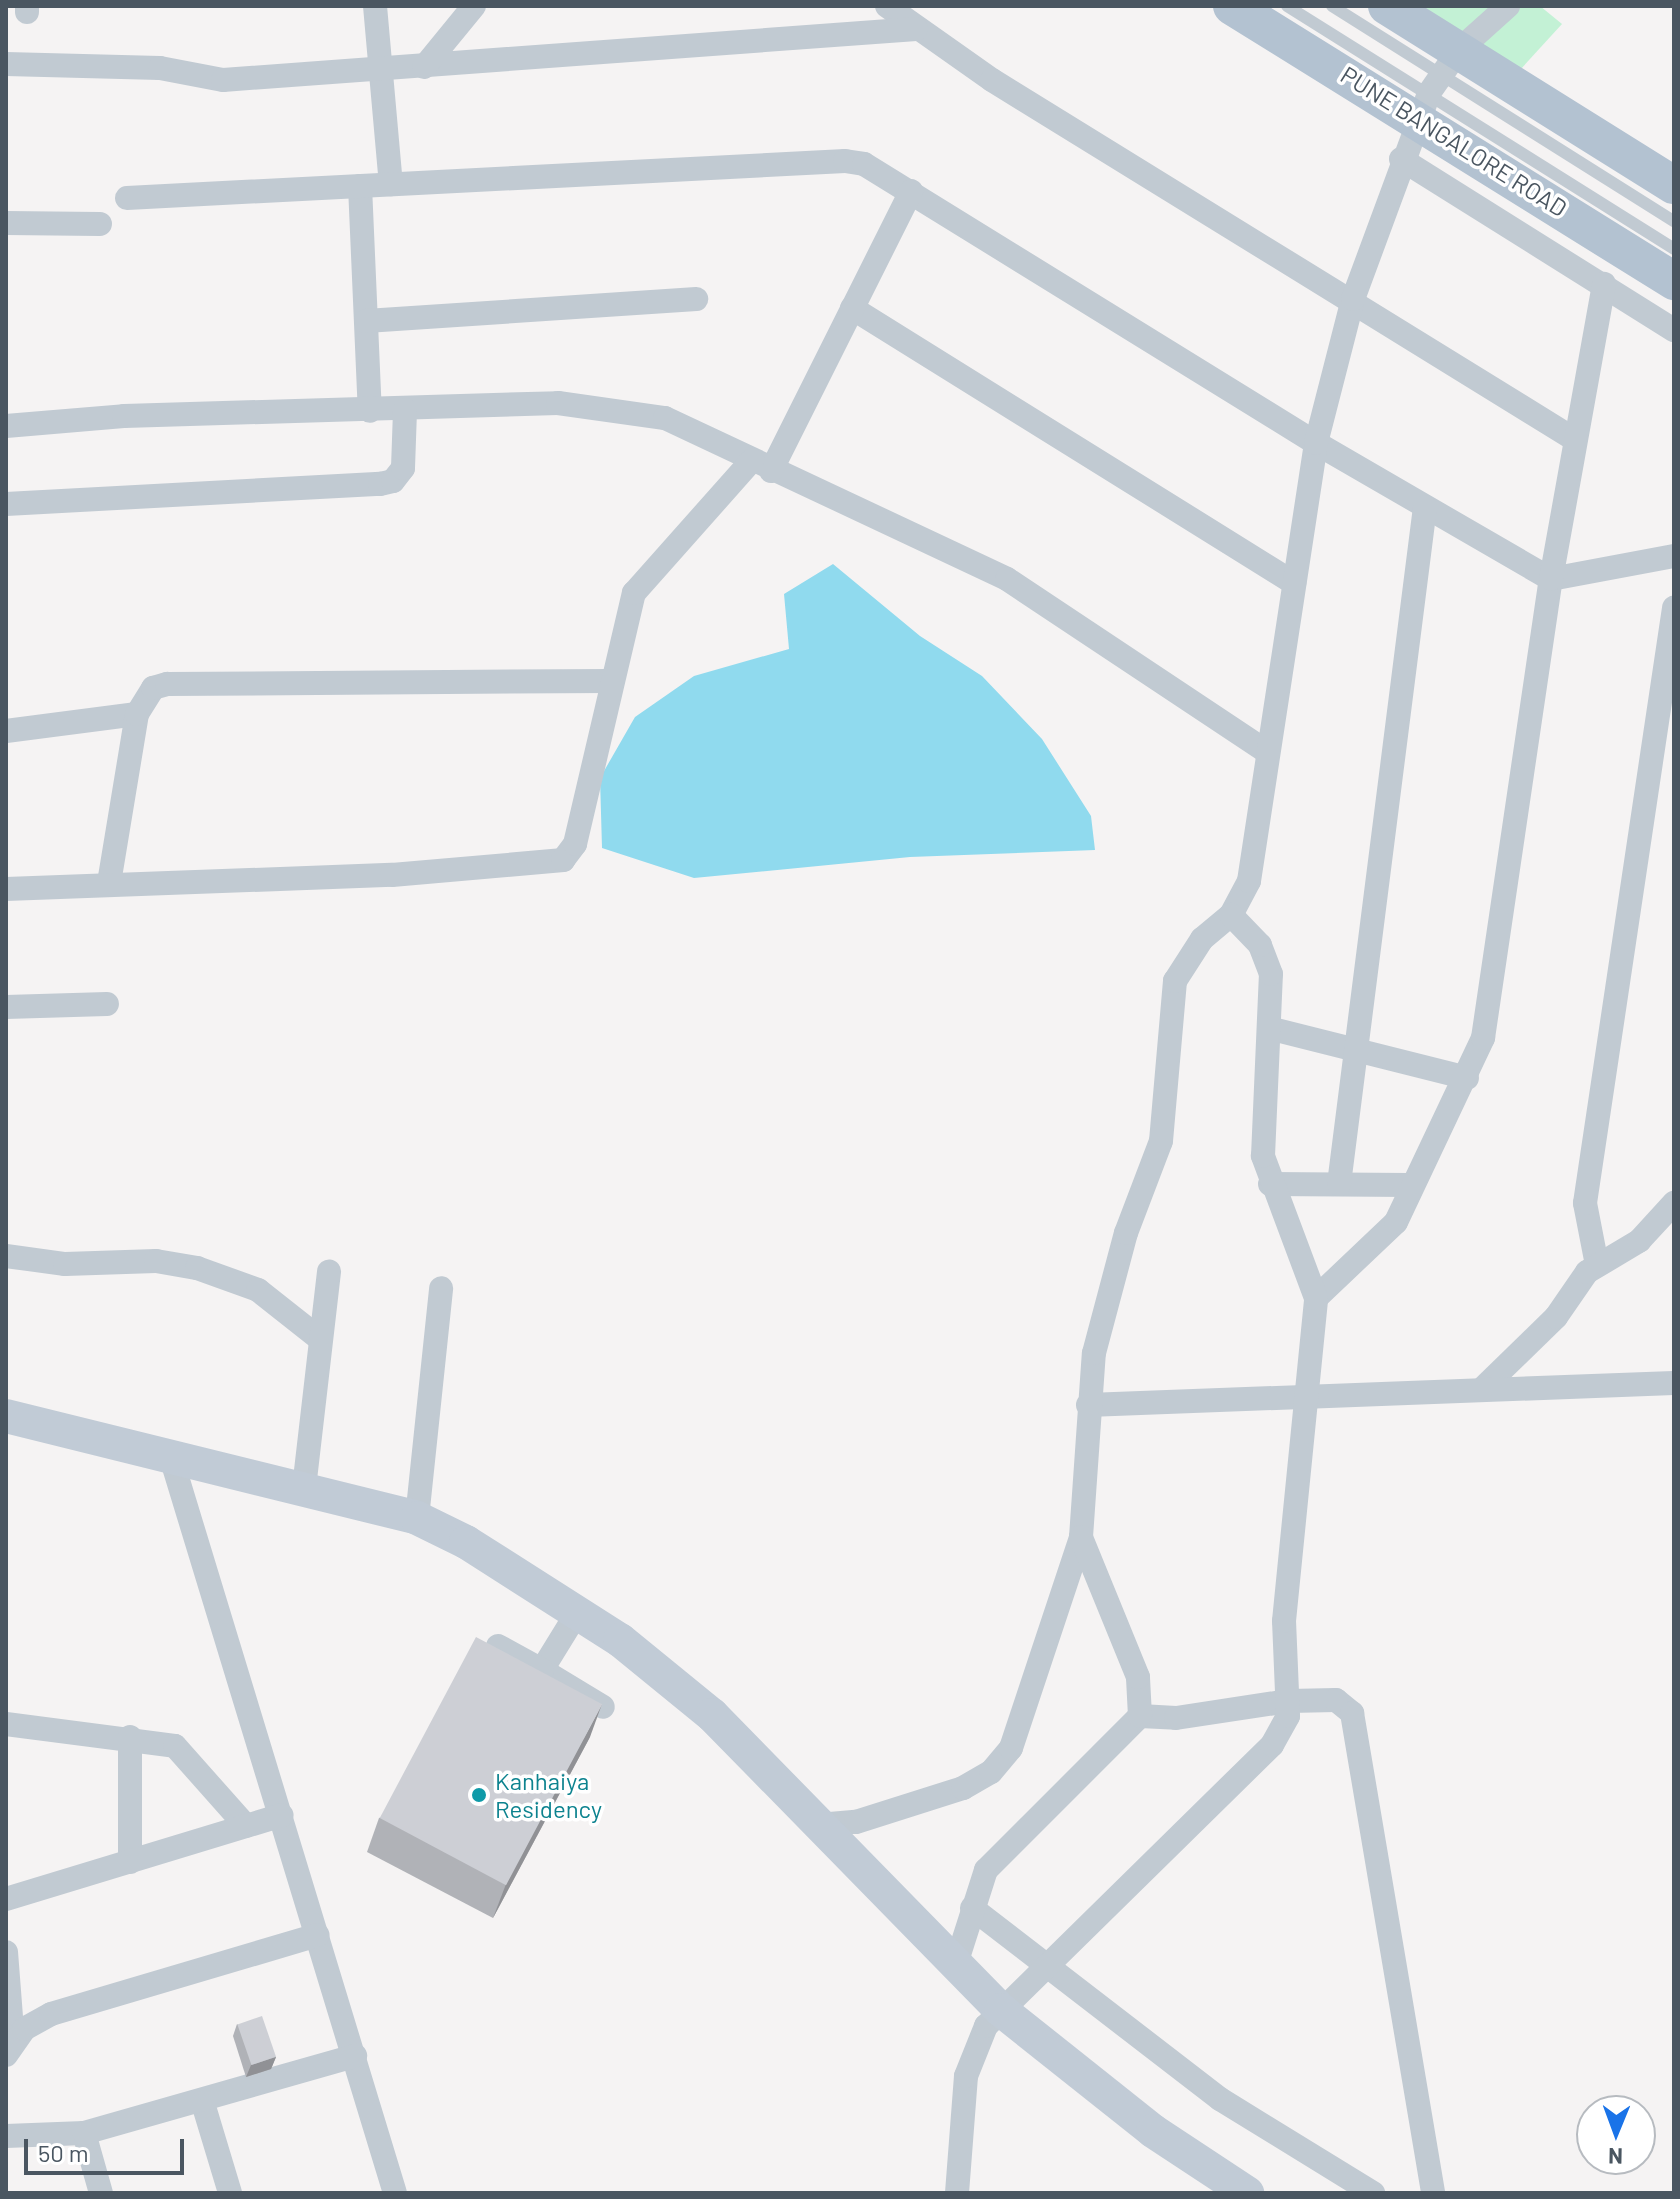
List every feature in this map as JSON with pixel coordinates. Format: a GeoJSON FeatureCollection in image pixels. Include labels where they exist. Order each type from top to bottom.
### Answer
{"type":"FeatureCollection","features":[{"type":"Feature","properties":{"kind":"main road","name":"PUNE BANGALORE ROAD"},"geometry":{"type":"LineString","coordinates":[[1232,6],[1423,106],[1674,281]]}},
{"type":"Feature","properties":{"kind":"main road"},"geometry":{"type":"LineString","coordinates":[[1387,6],[1450,60],[1674,185]]}},
{"type":"Feature","properties":{"kind":"street"},"geometry":{"type":"LineString","coordinates":[[375,6],[391,184]]}},
{"type":"Feature","properties":{"kind":"street"},"geometry":{"type":"LineString","coordinates":[[424,67],[474,6]]}},
{"type":"Feature","properties":{"kind":"street"},"geometry":{"type":"LineString","coordinates":[[887,6],[916,29],[1574,439]]}},
{"type":"Feature","properties":{"kind":"street"},"geometry":{"type":"LineString","coordinates":[[818,1825],[856,1822],[906,1809],[963,1788],[991,1772],[1011,1748],[1081,1537],[1094,1353],[1126,1233],[1161,1141],[1175,981],[1202,939],[1231,915],[1249,881],[1316,443],[1353,299],[1401,159],[1423,106],[1450,60],[1508,6]]}},
{"type":"Feature","properties":{"kind":"street"},"geometry":{"type":"LineString","coordinates":[[6,64],[160,68],[223,80],[381,72],[916,29]]}},
{"type":"Feature","properties":{"kind":"street"},"geometry":{"type":"LineString","coordinates":[[1401,159],[1674,330]]}},
{"type":"Feature","properties":{"kind":"street"},"geometry":{"type":"LineString","coordinates":[[127,198],[845,161],[876,169],[1316,443],[1551,579],[1674,556]]}},
{"type":"Feature","properties":{"kind":"street"},"geometry":{"type":"LineString","coordinates":[[360,186],[370,411]]}},
{"type":"Feature","properties":{"kind":"street"},"geometry":{"type":"LineString","coordinates":[[6,889],[392,875],[563,860],[575,844],[610,681],[634,593],[762,466],[852,308],[911,191]]}},
{"type":"Feature","properties":{"kind":"street"},"geometry":{"type":"LineString","coordinates":[[6,223],[100,224]]}},
{"type":"Feature","properties":{"kind":"street"},"geometry":{"type":"LineString","coordinates":[[1316,1298],[1384,1239],[1396,1222],[1409,1185],[1467,1078],[1483,1038],[1551,579],[1604,284]]}},
{"type":"Feature","properties":{"kind":"street"},"geometry":{"type":"LineString","coordinates":[[366,321],[696,299]]}},
{"type":"Feature","properties":{"kind":"street"},"geometry":{"type":"LineString","coordinates":[[852,308],[1294,583]]}},
{"type":"Feature","properties":{"kind":"street"},"geometry":{"type":"LineString","coordinates":[[6,426],[124,416],[405,410],[558,403],[619,408],[678,423],[762,466],[1007,579],[1267,752]]}},
{"type":"Feature","properties":{"kind":"street"},"geometry":{"type":"LineString","coordinates":[[6,504],[393,481],[403,468],[405,410]]}},
{"type":"Feature","properties":{"kind":"street"},"geometry":{"type":"LineString","coordinates":[[1339,1184],[1425,507]]}},
{"type":"Feature","properties":{"kind":"street"},"geometry":{"type":"LineString","coordinates":[[1597,1265],[1585,1203],[1674,608]]}},
{"type":"Feature","properties":{"kind":"street"},"geometry":{"type":"LineString","coordinates":[[109,883],[137,714],[144,697],[167,684],[610,681]]}},
{"type":"Feature","properties":{"kind":"street"},"geometry":{"type":"LineString","coordinates":[[6,731],[137,714]]}},
{"type":"Feature","properties":{"kind":"street"},"geometry":{"type":"LineString","coordinates":[[957,2193],[966,2076],[977,2041],[1001,2010],[1050,1969],[1272,1745],[1283,1730],[1289,1701],[1284,1621],[1309,1394],[1316,1298],[1270,1184],[1263,1130],[1272,1029],[1268,959],[1231,915]]}},
{"type":"Feature","properties":{"kind":"street"},"geometry":{"type":"LineString","coordinates":[[6,1007],[107,1004]]}},
{"type":"Feature","properties":{"kind":"street"},"geometry":{"type":"LineString","coordinates":[[1272,1029],[1467,1078]]}},
{"type":"Feature","properties":{"kind":"street"},"geometry":{"type":"LineString","coordinates":[[1270,1184],[1409,1185]]}},
{"type":"Feature","properties":{"kind":"street"},"geometry":{"type":"LineString","coordinates":[[1482,1389],[1556,1317],[1597,1265],[1639,1241],[1674,1203]]}},
{"type":"Feature","properties":{"kind":"street"},"geometry":{"type":"LineString","coordinates":[[6,1256],[65,1264],[156,1261],[197,1268],[258,1290],[320,1339]]}},
{"type":"Feature","properties":{"kind":"street"},"geometry":{"type":"LineString","coordinates":[[304,1488],[329,1271]]}},
{"type":"Feature","properties":{"kind":"street"},"geometry":{"type":"LineString","coordinates":[[417,1518],[441,1288]]}},
{"type":"Feature","properties":{"kind":"street"},"geometry":{"type":"LineString","coordinates":[[1088,1405],[1309,1394],[1674,1383]]}},
{"type":"Feature","properties":{"kind":"street"},"geometry":{"type":"LineString","coordinates":[[6,1416],[170,1454],[417,1518],[466,1542],[620,1640],[712,1715],[955,1967],[1001,2010],[1153,2131],[1247,2193]]}},
{"type":"Feature","properties":{"kind":"street"},"geometry":{"type":"LineString","coordinates":[[170,1454],[395,2193]]}},
{"type":"Feature","properties":{"kind":"street"},"geometry":{"type":"LineString","coordinates":[[1081,1537],[1138,1677],[1140,1716]]}},
{"type":"Feature","properties":{"kind":"street"},"geometry":{"type":"LineString","coordinates":[[542,1670],[577,1613]]}},
{"type":"Feature","properties":{"kind":"street"},"geometry":{"type":"LineString","coordinates":[[498,1646],[603,1707]]}},
{"type":"Feature","properties":{"kind":"street"},"geometry":{"type":"LineString","coordinates":[[955,1967],[986,1870],[1140,1716],[1176,1718],[1289,1701],[1336,1700],[1346,1705],[1356,1724],[1378,1891],[1433,2193]]}},
{"type":"Feature","properties":{"kind":"street"},"geometry":{"type":"LineString","coordinates":[[6,1724],[161,1741],[183,1751],[246,1826]]}},
{"type":"Feature","properties":{"kind":"street"},"geometry":{"type":"LineString","coordinates":[[130,1737],[130,1862]]}},
{"type":"Feature","properties":{"kind":"street"},"geometry":{"type":"LineString","coordinates":[[6,1899],[246,1826],[279,1806]]}},
{"type":"Feature","properties":{"kind":"street"},"geometry":{"type":"LineString","coordinates":[[972,1908],[1220,2099],[1373,2193]]}},
{"type":"Feature","properties":{"kind":"street"},"geometry":{"type":"LineString","coordinates":[[9,2049],[24,2029],[51,2014],[318,1935]]}},
{"type":"Feature","properties":{"kind":"street"},"geometry":{"type":"LineString","coordinates":[[6,1952],[9,2049]]}},
{"type":"Feature","properties":{"kind":"street"},"geometry":{"type":"LineString","coordinates":[[6,2136],[84,2133],[355,2056]]}},
{"type":"Feature","properties":{"kind":"street"},"geometry":{"type":"LineString","coordinates":[[202,2100],[230,2193]]}},
{"type":"Feature","properties":{"kind":"street"},"geometry":{"type":"LineString","coordinates":[[84,2133],[101,2193]]}},
{"type":"Feature","properties":{"kind":"lane"},"geometry":{"type":"LineString","coordinates":[[1287,6],[1423,106],[1674,249]]}},
{"type":"Feature","properties":{"kind":"lane"},"geometry":{"type":"LineString","coordinates":[[1332,6],[1450,60],[1674,221]]}},
{"type":"Feature","properties":{"kind":"green space"},"geometry":{"type":"Polygon","coordinates":[[[1401,6],[1540,6],[1562,24],[1509,82],[1401,6]]]}},
{"type":"Feature","properties":{"kind":"water"},"geometry":{"type":"Polygon","coordinates":[[[833,564],[920,636],[982,676],[1042,739],[1091,816],[1095,850],[910,857],[694,878],[602,848],[600,778],[635,717],[694,676],[789,649],[784,594],[833,564]]]}},
{"type":"Feature","properties":{"kind":"building","name":"Kanhaiya Residency"},"geometry":{"type":"Polygon","coordinates":[[[476,1637],[602,1704],[506,1885],[380,1818],[476,1637]]]}},
{"type":"Feature","properties":{"kind":"building"},"geometry":{"type":"Polygon","coordinates":[[[262,2016],[276,2057],[251,2065],[237,2024],[262,2016]]]}},
{"type":"Feature","properties":{"kind":"place","name":"Kanhaiya Residency"},"geometry":{"type":"Point","coordinates":[479,1795]}}]}
